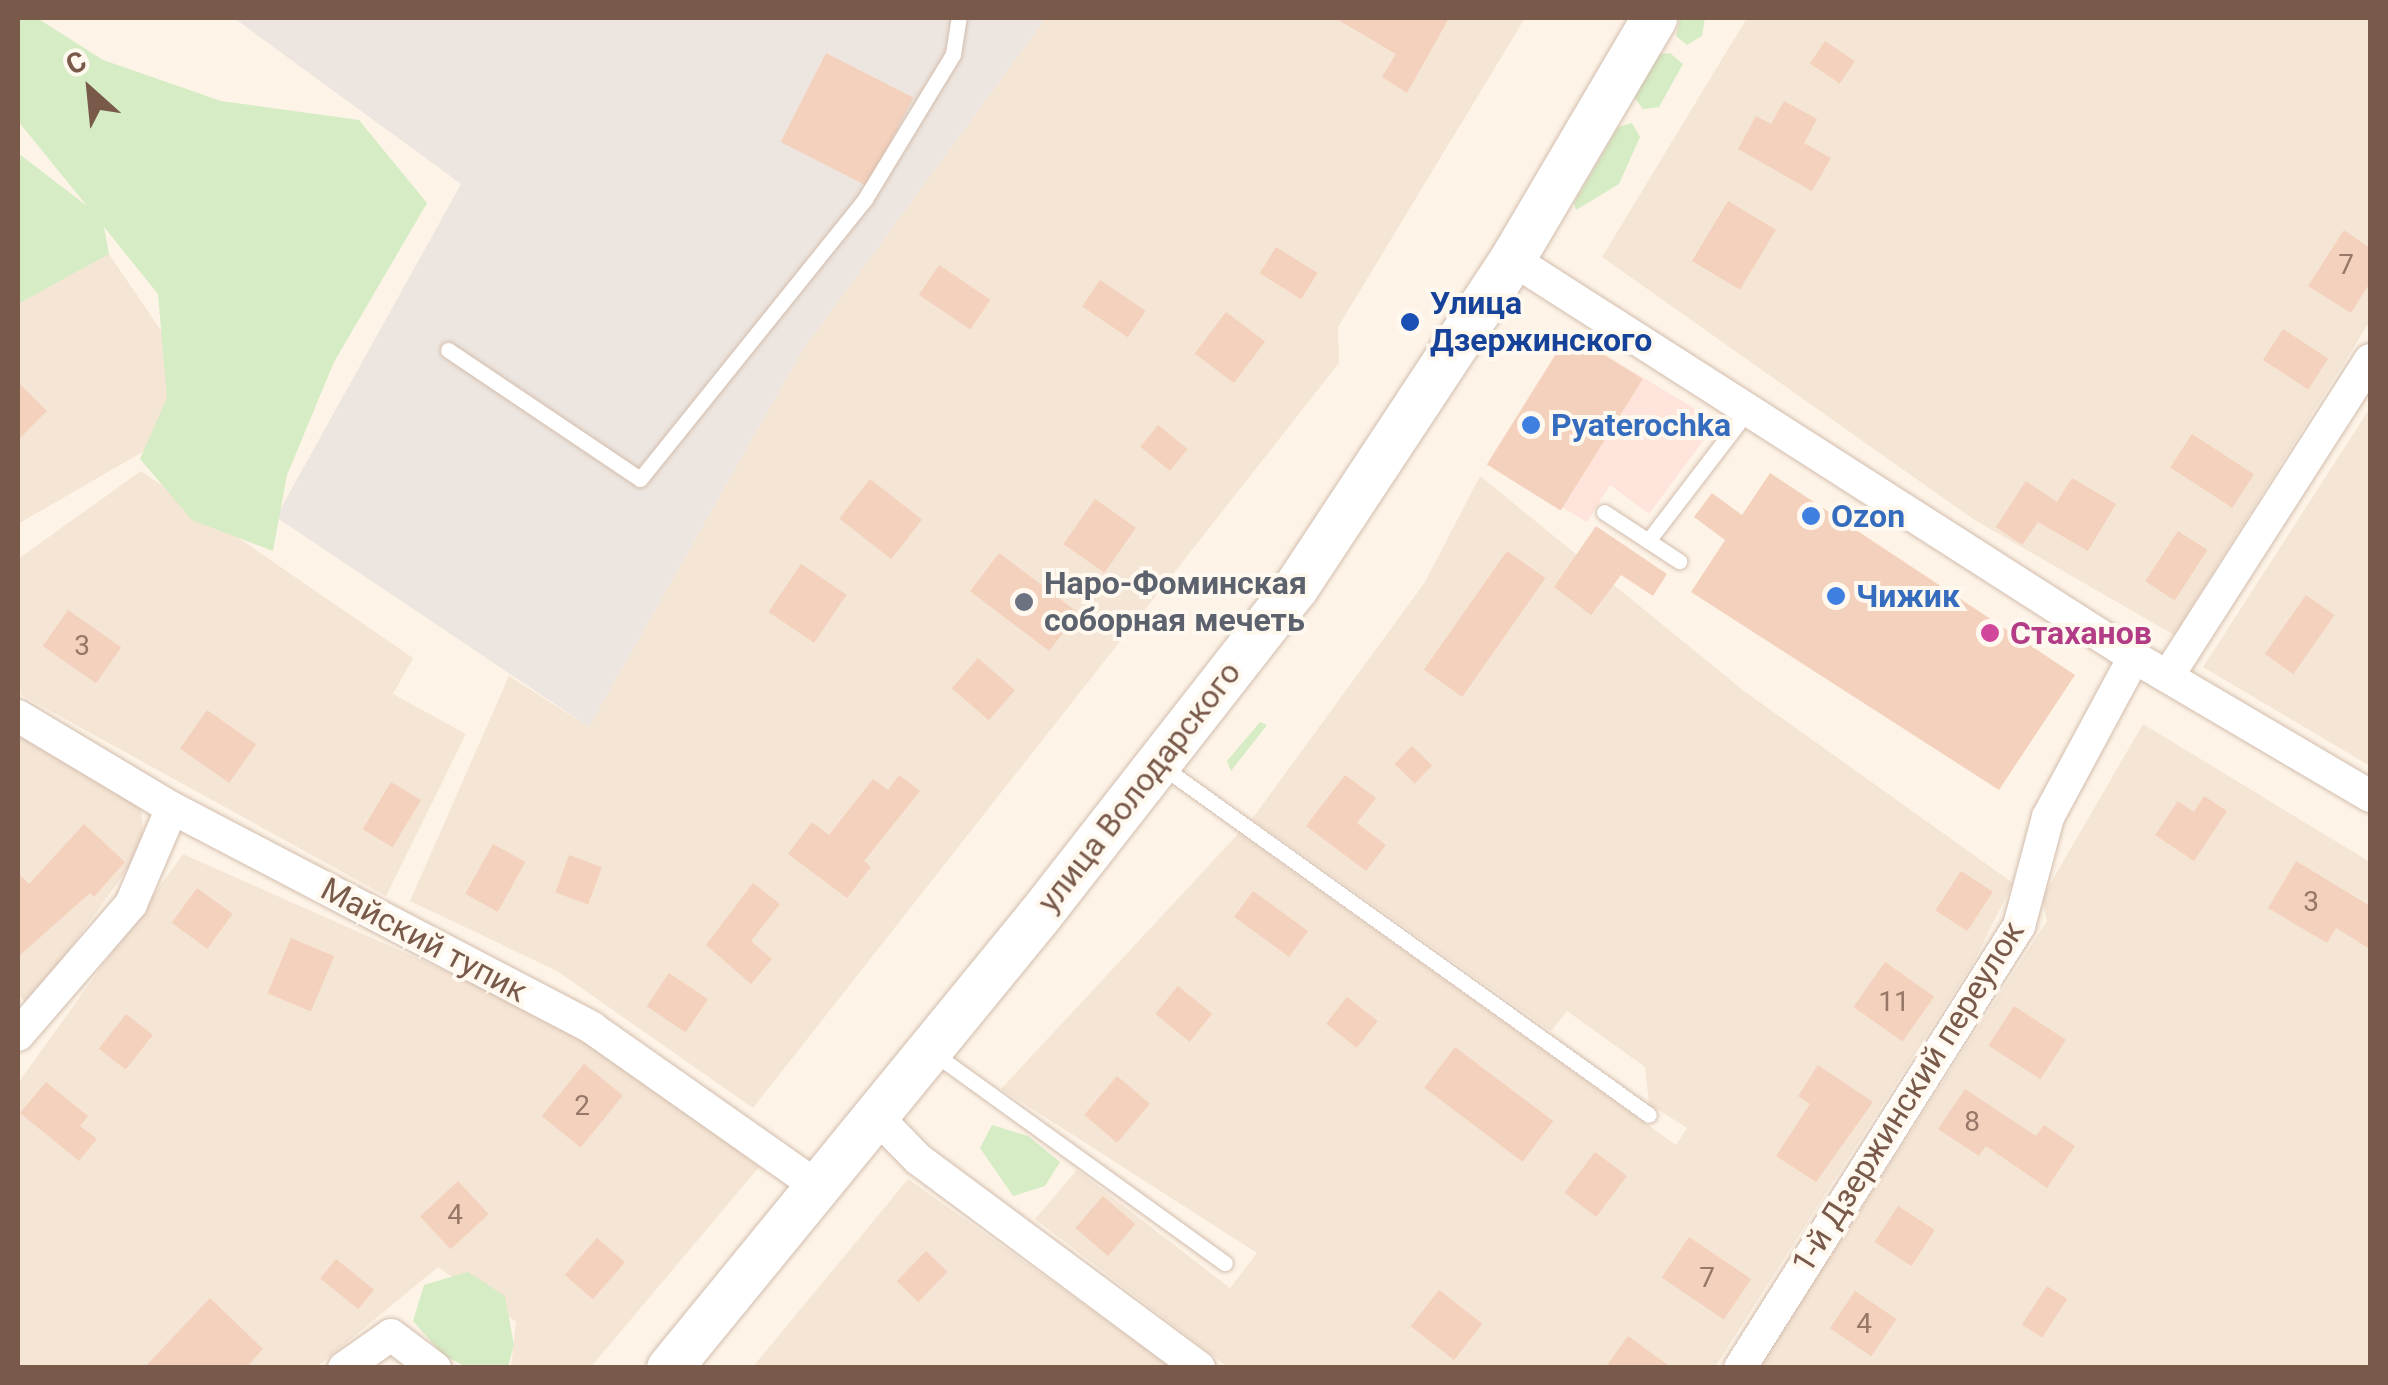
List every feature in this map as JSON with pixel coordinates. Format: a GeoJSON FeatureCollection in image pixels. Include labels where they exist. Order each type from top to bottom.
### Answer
{"type":"FeatureCollection","features":[{"type":"Feature","properties":{"kind":"main road","name":"улица Володарского"},"geometry":{"type":"LineString","coordinates":[[669,1368],[930,1050],[1295,588],[1512,259],[1654,18]]}},
{"type":"Feature","properties":{"kind":"street"},"geometry":{"type":"LineString","coordinates":[[1512,259],[2134,657],[2370,796]]}},
{"type":"Feature","properties":{"kind":"street"},"geometry":{"type":"LineString","coordinates":[[2168,676],[2370,360]]}},
{"type":"Feature","properties":{"kind":"street","name":"1-й Дзержинский переулок"},"geometry":{"type":"LineString","coordinates":[[1740,1368],[2019,926],[2048,816],[2134,657]]}},
{"type":"Feature","properties":{"kind":"street","name":"Майский тупик"},"geometry":{"type":"LineString","coordinates":[[18,716],[172,808],[592,1028],[818,1186]]}},
{"type":"Feature","properties":{"kind":"street"},"geometry":{"type":"LineString","coordinates":[[18,1035],[130,904],[172,808]]}},
{"type":"Feature","properties":{"kind":"street"},"geometry":{"type":"LineString","coordinates":[[876,1116],[918,1159],[1199,1368]]}},
{"type":"Feature","properties":{"kind":"street"},"geometry":{"type":"LineString","coordinates":[[344,1368],[391,1335],[435,1368]]}},
{"type":"Feature","properties":{"kind":"lane"},"geometry":{"type":"LineString","coordinates":[[448,350],[640,479],[865,199],[953,54],[960,18]]}},
{"type":"Feature","properties":{"kind":"lane"},"geometry":{"type":"LineString","coordinates":[[1648,541],[1749,409]]}},
{"type":"Feature","properties":{"kind":"lane"},"geometry":{"type":"LineString","coordinates":[[1604,512],[1679,561]]}},
{"type":"Feature","properties":{"kind":"lane"},"geometry":{"type":"LineString","coordinates":[[1158,764],[1649,1115]]}},
{"type":"Feature","properties":{"kind":"lane"},"geometry":{"type":"LineString","coordinates":[[930,1050],[1225,1263]]}},
{"type":"Feature","properties":{"kind":"shaded area"},"geometry":{"type":"Polygon","coordinates":[[[234,18],[1046,18],[802,351],[589,727],[276,517],[461,184],[234,18]]]}},
{"type":"Feature","properties":{"kind":"shaded area"},"geometry":{"type":"Polygon","coordinates":[[[1046,18],[1525,18],[1338,327],[1339,363],[753,1108],[557,971],[410,901],[509,676],[589,727],[802,351],[1046,18]]]}},
{"type":"Feature","properties":{"kind":"shaded area"},"geometry":{"type":"Polygon","coordinates":[[[1747,18],[2370,18],[2370,321],[2174,635],[1973,519],[1602,257],[1747,18]]]}},
{"type":"Feature","properties":{"kind":"shaded area"},"geometry":{"type":"Polygon","coordinates":[[[109,254],[215,410],[18,524],[18,304],[109,254]]]}},
{"type":"Feature","properties":{"kind":"shaded area"},"geometry":{"type":"Polygon","coordinates":[[[1569,333],[1717,422],[1649,514],[1610,485],[1587,522],[1487,464],[1569,333]]]}},
{"type":"Feature","properties":{"kind":"shaded area"},"geometry":{"type":"Polygon","coordinates":[[[2370,408],[2370,766],[2203,667],[2370,408]]]}},
{"type":"Feature","properties":{"kind":"shaded area"},"geometry":{"type":"Polygon","coordinates":[[[141,471],[413,658],[393,694],[466,734],[386,896],[18,693],[18,559],[141,471]]]}},
{"type":"Feature","properties":{"kind":"shaded area"},"geometry":{"type":"Polygon","coordinates":[[[1480,476],[1744,691],[2013,883],[1974,961],[1715,1367],[1228,1367],[1035,1219],[1077,1170],[1230,1288],[1257,1253],[1001,1089],[1239,833],[1676,1145],[1687,1128],[1649,1104],[1645,1067],[1567,1011],[1551,1031],[1252,819],[1425,582],[1480,476]]]}},
{"type":"Feature","properties":{"kind":"shaded area"},"geometry":{"type":"Polygon","coordinates":[[[2143,724],[2370,862],[2370,1367],[1758,1368],[2047,921],[2042,898],[2143,724]]]}},
{"type":"Feature","properties":{"kind":"shaded area"},"geometry":{"type":"Polygon","coordinates":[[[18,734],[141,805],[144,846],[30,1004],[18,996],[18,734]]]}},
{"type":"Feature","properties":{"kind":"shaded area"},"geometry":{"type":"Polygon","coordinates":[[[183,854],[590,1035],[759,1167],[591,1367],[511,1367],[516,1322],[438,1267],[317,1367],[18,1368],[18,1083],[183,854]]]}},
{"type":"Feature","properties":{"kind":"shaded area"},"geometry":{"type":"Polygon","coordinates":[[[908,1179],[1172,1367],[752,1368],[908,1179]]]}},
{"type":"Feature","properties":{"kind":"green space"},"geometry":{"type":"Polygon","coordinates":[[[18,18],[37,18],[103,60],[221,101],[359,120],[427,203],[334,362],[287,475],[273,551],[192,520],[140,459],[167,398],[158,294],[104,227],[109,254],[18,304],[18,153],[87,206],[18,121],[18,18]]]}},
{"type":"Feature","properties":{"kind":"green space"},"geometry":{"type":"Polygon","coordinates":[[[1680,18],[1705,18],[1702,36],[1687,45],[1676,36],[1680,18]]]}},
{"type":"Feature","properties":{"kind":"green space"},"geometry":{"type":"Polygon","coordinates":[[[1670,53],[1683,64],[1659,107],[1643,109],[1633,96],[1654,55],[1670,53]]]}},
{"type":"Feature","properties":{"kind":"green space"},"geometry":{"type":"Polygon","coordinates":[[[1632,123],[1640,137],[1619,184],[1576,210],[1574,203],[1618,127],[1632,123]]]}},
{"type":"Feature","properties":{"kind":"green space"},"geometry":{"type":"Polygon","coordinates":[[[1260,722],[1267,725],[1231,771],[1227,761],[1260,722]]]}},
{"type":"Feature","properties":{"kind":"green space"},"geometry":{"type":"Polygon","coordinates":[[[992,1125],[1028,1136],[1060,1162],[1045,1186],[1013,1196],[980,1148],[992,1125]]]}},
{"type":"Feature","properties":{"kind":"green space"},"geometry":{"type":"Polygon","coordinates":[[[468,1272],[505,1296],[514,1345],[508,1367],[467,1367],[443,1355],[413,1321],[424,1285],[468,1272]]]}},
{"type":"Feature","properties":{"kind":"building"},"geometry":{"type":"Polygon","coordinates":[[[1335,18],[1449,18],[1407,93],[1382,77],[1396,54],[1335,18]]]}},
{"type":"Feature","properties":{"kind":"building"},"geometry":{"type":"Polygon","coordinates":[[[1825,41],[1855,61],[1840,84],[1810,63],[1825,41]]]}},
{"type":"Feature","properties":{"kind":"building"},"geometry":{"type":"Polygon","coordinates":[[[826,53],[913,97],[868,187],[781,142],[826,53]]]}},
{"type":"Feature","properties":{"kind":"building"},"geometry":{"type":"Polygon","coordinates":[[[1784,101],[1817,119],[1804,143],[1831,158],[1812,191],[1738,149],[1756,116],[1771,124],[1784,101]]]}},
{"type":"Feature","properties":{"kind":"building"},"geometry":{"type":"Polygon","coordinates":[[[1728,201],[1776,230],[1740,290],[1692,261],[1728,201]]]}},
{"type":"Feature","properties":{"kind":"building"},"geometry":{"type":"Polygon","coordinates":[[[2344,230],[2370,248],[2370,283],[2351,313],[2308,286],[2344,230]]]}},
{"type":"Feature","properties":{"kind":"building"},"geometry":{"type":"Polygon","coordinates":[[[1276,247],[1318,273],[1301,299],[1260,273],[1276,247]]]}},
{"type":"Feature","properties":{"kind":"building"},"geometry":{"type":"Polygon","coordinates":[[[939,265],[990,300],[970,330],[919,295],[939,265]]]}},
{"type":"Feature","properties":{"kind":"building"},"geometry":{"type":"Polygon","coordinates":[[[1100,280],[1146,311],[1128,337],[1082,307],[1100,280]]]}},
{"type":"Feature","properties":{"kind":"building"},"geometry":{"type":"Polygon","coordinates":[[[1226,312],[1265,341],[1234,383],[1195,354],[1226,312]]]}},
{"type":"Feature","properties":{"kind":"building"},"geometry":{"type":"Polygon","coordinates":[[[2283,329],[2328,358],[2308,389],[2263,360],[2283,329]]]}},
{"type":"Feature","properties":{"kind":"building"},"geometry":{"type":"Polygon","coordinates":[[[1569,333],[1643,379],[1561,511],[1487,464],[1569,333]]]}},
{"type":"Feature","properties":{"kind":"building"},"geometry":{"type":"Polygon","coordinates":[[[18,382],[47,411],[18,440],[18,382]]]}},
{"type":"Feature","properties":{"kind":"building"},"geometry":{"type":"Polygon","coordinates":[[[1158,425],[1188,449],[1170,471],[1140,447],[1158,425]]]}},
{"type":"Feature","properties":{"kind":"building"},"geometry":{"type":"Polygon","coordinates":[[[2192,434],[2254,474],[2232,508],[2170,468],[2192,434]]]}},
{"type":"Feature","properties":{"kind":"building"},"geometry":{"type":"Polygon","coordinates":[[[1770,473],[2075,675],[1999,790],[1691,592],[1725,540],[1694,517],[1712,493],[1742,515],[1770,473]]]}},
{"type":"Feature","properties":{"kind":"building"},"geometry":{"type":"Polygon","coordinates":[[[2072,478],[2116,504],[2088,551],[2038,522],[2022,545],[1996,527],[2026,481],[2057,502],[2072,478]]]}},
{"type":"Feature","properties":{"kind":"building"},"geometry":{"type":"Polygon","coordinates":[[[870,479],[922,520],[891,559],[839,518],[870,479]]]}},
{"type":"Feature","properties":{"kind":"building"},"geometry":{"type":"Polygon","coordinates":[[[1095,499],[1136,528],[1104,573],[1063,544],[1095,499]]]}},
{"type":"Feature","properties":{"kind":"building"},"geometry":{"type":"Polygon","coordinates":[[[1596,526],[1667,574],[1653,596],[1621,575],[1591,615],[1554,587],[1596,526]]]}},
{"type":"Feature","properties":{"kind":"building"},"geometry":{"type":"Polygon","coordinates":[[[2178,531],[2207,550],[2175,600],[2145,581],[2178,531]]]}},
{"type":"Feature","properties":{"kind":"building"},"geometry":{"type":"Polygon","coordinates":[[[1507,551],[1546,578],[1462,697],[1424,670],[1507,551]]]}},
{"type":"Feature","properties":{"kind":"building","name":"Наро-Фоминская соборная мечеть"},"geometry":{"type":"Polygon","coordinates":[[[999,553],[1078,613],[1049,651],[970,591],[999,553]]]}},
{"type":"Feature","properties":{"kind":"building"},"geometry":{"type":"Polygon","coordinates":[[[801,564],[847,595],[814,643],[769,612],[801,564]]]}},
{"type":"Feature","properties":{"kind":"building"},"geometry":{"type":"Polygon","coordinates":[[[2306,595],[2335,615],[2293,674],[2265,654],[2306,595]]]}},
{"type":"Feature","properties":{"kind":"building"},"geometry":{"type":"Polygon","coordinates":[[[68,610],[121,647],[96,683],[43,646],[68,610]]]}},
{"type":"Feature","properties":{"kind":"building"},"geometry":{"type":"Polygon","coordinates":[[[978,658],[1015,690],[989,720],[952,688],[978,658]]]}},
{"type":"Feature","properties":{"kind":"building"},"geometry":{"type":"Polygon","coordinates":[[[207,710],[256,744],[229,783],[180,749],[207,710]]]}},
{"type":"Feature","properties":{"kind":"building"},"geometry":{"type":"Polygon","coordinates":[[[1412,746],[1432,765],[1415,783],[1395,764],[1412,746]]]}},
{"type":"Feature","properties":{"kind":"building"},"geometry":{"type":"Polygon","coordinates":[[[899,775],[920,791],[864,861],[871,867],[847,898],[788,854],[812,822],[829,835],[873,779],[888,790],[899,775]]]}},
{"type":"Feature","properties":{"kind":"building"},"geometry":{"type":"Polygon","coordinates":[[[1345,775],[1376,798],[1357,823],[1386,845],[1366,871],[1306,826],[1345,775]]]}},
{"type":"Feature","properties":{"kind":"building"},"geometry":{"type":"Polygon","coordinates":[[[391,782],[421,800],[393,847],[363,829],[391,782]]]}},
{"type":"Feature","properties":{"kind":"building"},"geometry":{"type":"Polygon","coordinates":[[[2204,796],[2227,811],[2194,861],[2155,835],[2178,801],[2194,812],[2204,796]]]}},
{"type":"Feature","properties":{"kind":"building"},"geometry":{"type":"Polygon","coordinates":[[[84,824],[125,862],[94,897],[90,893],[18,957],[18,873],[29,884],[84,824]]]}},
{"type":"Feature","properties":{"kind":"building"},"geometry":{"type":"Polygon","coordinates":[[[493,844],[525,862],[498,912],[465,894],[493,844]]]}},
{"type":"Feature","properties":{"kind":"building"},"geometry":{"type":"Polygon","coordinates":[[[569,855],[602,867],[588,905],[555,893],[569,855]]]}},
{"type":"Feature","properties":{"kind":"building"},"geometry":{"type":"Polygon","coordinates":[[[2296,861],[2370,906],[2370,949],[2336,928],[2327,943],[2268,908],[2296,861]]]}},
{"type":"Feature","properties":{"kind":"building"},"geometry":{"type":"Polygon","coordinates":[[[1961,871],[1993,892],[1967,931],[1935,910],[1961,871]]]}},
{"type":"Feature","properties":{"kind":"building"},"geometry":{"type":"Polygon","coordinates":[[[753,883],[780,904],[751,941],[772,959],[751,984],[706,945],[753,883]]]}},
{"type":"Feature","properties":{"kind":"building"},"geometry":{"type":"Polygon","coordinates":[[[197,888],[233,914],[207,949],[172,923],[197,888]]]}},
{"type":"Feature","properties":{"kind":"building"},"geometry":{"type":"Polygon","coordinates":[[[1253,891],[1308,931],[1289,957],[1234,917],[1253,891]]]}},
{"type":"Feature","properties":{"kind":"building"},"geometry":{"type":"Polygon","coordinates":[[[291,938],[334,956],[311,1012],[268,993],[291,938]]]}},
{"type":"Feature","properties":{"kind":"building"},"geometry":{"type":"Polygon","coordinates":[[[1885,962],[1934,996],[1903,1041],[1853,1007],[1885,962]]]}},
{"type":"Feature","properties":{"kind":"building"},"geometry":{"type":"Polygon","coordinates":[[[669,973],[708,999],[686,1032],[647,1006],[669,973]]]}},
{"type":"Feature","properties":{"kind":"building"},"geometry":{"type":"Polygon","coordinates":[[[1178,986],[1212,1014],[1190,1042],[1155,1014],[1178,986]]]}},
{"type":"Feature","properties":{"kind":"building"},"geometry":{"type":"Polygon","coordinates":[[[1347,997],[1378,1021],[1357,1048],[1326,1024],[1347,997]]]}},
{"type":"Feature","properties":{"kind":"building"},"geometry":{"type":"Polygon","coordinates":[[[2014,1006],[2066,1040],[2040,1079],[1988,1045],[2014,1006]]]}},
{"type":"Feature","properties":{"kind":"building"},"geometry":{"type":"Polygon","coordinates":[[[126,1014],[153,1035],[126,1070],[99,1049],[126,1014]]]}},
{"type":"Feature","properties":{"kind":"building"},"geometry":{"type":"Polygon","coordinates":[[[1455,1047],[1553,1121],[1523,1162],[1424,1088],[1455,1047]]]}},
{"type":"Feature","properties":{"kind":"building"},"geometry":{"type":"Polygon","coordinates":[[[584,1064],[623,1095],[581,1148],[542,1116],[584,1064]]]}},
{"type":"Feature","properties":{"kind":"building"},"geometry":{"type":"Polygon","coordinates":[[[1818,1065],[1873,1102],[1816,1182],[1776,1156],[1810,1104],[1798,1096],[1818,1065]]]}},
{"type":"Feature","properties":{"kind":"building"},"geometry":{"type":"Polygon","coordinates":[[[1117,1076],[1150,1104],[1117,1143],[1084,1115],[1117,1076]]]}},
{"type":"Feature","properties":{"kind":"building"},"geometry":{"type":"Polygon","coordinates":[[[46,1082],[88,1116],[80,1126],[97,1139],[79,1161],[20,1113],[46,1082]]]}},
{"type":"Feature","properties":{"kind":"building"},"geometry":{"type":"Polygon","coordinates":[[[1965,1089],[2036,1136],[2044,1125],[2075,1146],[2047,1188],[1986,1146],[1979,1156],[1938,1129],[1965,1089]]]}},
{"type":"Feature","properties":{"kind":"building"},"geometry":{"type":"Polygon","coordinates":[[[1595,1152],[1627,1176],[1596,1217],[1564,1193],[1595,1152]]]}},
{"type":"Feature","properties":{"kind":"building"},"geometry":{"type":"Polygon","coordinates":[[[458,1181],[489,1214],[451,1249],[420,1216],[458,1181]]]}},
{"type":"Feature","properties":{"kind":"building"},"geometry":{"type":"Polygon","coordinates":[[[1103,1196],[1135,1224],[1108,1256],[1075,1228],[1103,1196]]]}},
{"type":"Feature","properties":{"kind":"building"},"geometry":{"type":"Polygon","coordinates":[[[1898,1206],[1935,1230],[1911,1266],[1875,1242],[1898,1206]]]}},
{"type":"Feature","properties":{"kind":"building"},"geometry":{"type":"Polygon","coordinates":[[[1689,1237],[1751,1279],[1724,1320],[1662,1278],[1689,1237]]]}},
{"type":"Feature","properties":{"kind":"building"},"geometry":{"type":"Polygon","coordinates":[[[597,1238],[625,1262],[593,1299],[565,1275],[597,1238]]]}},
{"type":"Feature","properties":{"kind":"building"},"geometry":{"type":"Polygon","coordinates":[[[926,1251],[948,1272],[918,1302],[897,1281],[926,1251]]]}},
{"type":"Feature","properties":{"kind":"building"},"geometry":{"type":"Polygon","coordinates":[[[336,1259],[374,1290],[358,1309],[320,1278],[336,1259]]]}},
{"type":"Feature","properties":{"kind":"building"},"geometry":{"type":"Polygon","coordinates":[[[2047,1286],[2067,1299],[2042,1338],[2022,1325],[2047,1286]]]}},
{"type":"Feature","properties":{"kind":"building"},"geometry":{"type":"Polygon","coordinates":[[[1439,1290],[1482,1324],[1454,1360],[1411,1326],[1439,1290]]]}},
{"type":"Feature","properties":{"kind":"building"},"geometry":{"type":"Polygon","coordinates":[[[1855,1291],[1896,1319],[1871,1356],[1830,1328],[1855,1291]]]}},
{"type":"Feature","properties":{"kind":"building"},"geometry":{"type":"Polygon","coordinates":[[[210,1298],[263,1349],[246,1368],[144,1368],[210,1298]]]}},
{"type":"Feature","properties":{"kind":"building"},"geometry":{"type":"Polygon","coordinates":[[[1628,1336],[1672,1368],[1605,1368],[1628,1336]]]}},
{"type":"Feature","properties":{"kind":"place","name":"Улица Дзержинского"},"geometry":{"type":"Point","coordinates":[1410,322]}},
{"type":"Feature","properties":{"kind":"place","name":"Pyaterochka"},"geometry":{"type":"Point","coordinates":[1531,425]}},
{"type":"Feature","properties":{"kind":"place","name":"Ozon"},"geometry":{"type":"Point","coordinates":[1811,516]}},
{"type":"Feature","properties":{"kind":"place","name":"Чижик"},"geometry":{"type":"Point","coordinates":[1836,596]}},
{"type":"Feature","properties":{"kind":"place","name":"Наро-Фоминская соборная мечеть"},"geometry":{"type":"Point","coordinates":[1024,602]}},
{"type":"Feature","properties":{"kind":"place","name":"Стаханов"},"geometry":{"type":"Point","coordinates":[1990,633]}}]}
